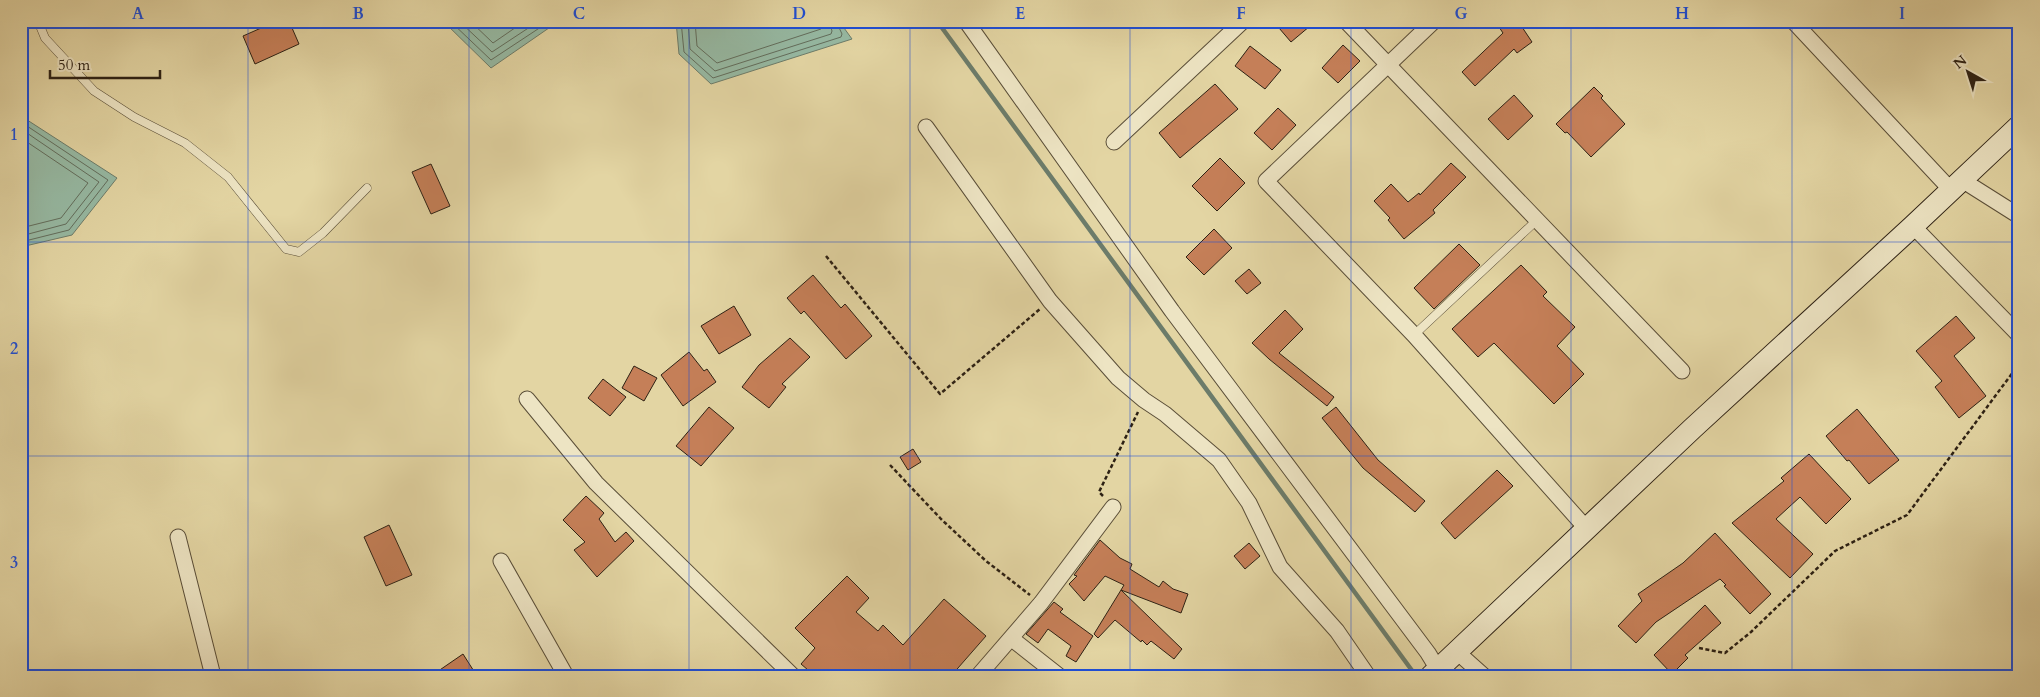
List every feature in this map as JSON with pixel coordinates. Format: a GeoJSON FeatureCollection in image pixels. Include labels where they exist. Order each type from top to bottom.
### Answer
{"type":"FeatureCollection","features":[{"type":"Feature","properties":{"kind":"street"},"geometry":{"type":"LineString","coordinates":[[966,21],[1172,311],[1428,653],[1437,673],[1456,651],[1586,528],[2019,126]]}},
{"type":"Feature","properties":{"kind":"street"},"geometry":{"type":"LineString","coordinates":[[1114,142],[1243,21]]}},
{"type":"Feature","properties":{"kind":"street"},"geometry":{"type":"LineString","coordinates":[[1346,21],[1387,66],[1682,371]]}},
{"type":"Feature","properties":{"kind":"street"},"geometry":{"type":"LineString","coordinates":[[1434,21],[1266,181],[1414,335],[1586,528]]}},
{"type":"Feature","properties":{"kind":"street"},"geometry":{"type":"LineString","coordinates":[[1793,21],[1957,185],[2018,212]]}},
{"type":"Feature","properties":{"kind":"street"},"geometry":{"type":"LineString","coordinates":[[926,127],[1050,301],[1118,378],[1144,400],[1165,414],[1219,460],[1249,503],[1280,567],[1337,631],[1368,676]]}},
{"type":"Feature","properties":{"kind":"street"},"geometry":{"type":"LineString","coordinates":[[1913,226],[2019,335]]}},
{"type":"Feature","properties":{"kind":"street"},"geometry":{"type":"LineString","coordinates":[[527,399],[596,483],[711,598],[793,676]]}},
{"type":"Feature","properties":{"kind":"street"},"geometry":{"type":"LineString","coordinates":[[978,676],[1012,639],[1041,603],[1113,507]]}},
{"type":"Feature","properties":{"kind":"street"},"geometry":{"type":"LineString","coordinates":[[178,536],[213,676]]}},
{"type":"Feature","properties":{"kind":"street"},"geometry":{"type":"LineString","coordinates":[[501,561],[566,676]]}},
{"type":"Feature","properties":{"kind":"street"},"geometry":{"type":"LineString","coordinates":[[1012,639],[1059,676]]}},
{"type":"Feature","properties":{"kind":"street"},"geometry":{"type":"LineString","coordinates":[[1456,651],[1484,676]]}},
{"type":"Feature","properties":{"kind":"lane"},"geometry":{"type":"LineString","coordinates":[[38,21],[45,38],[94,91],[134,117],[185,143],[228,177],[286,249],[299,252],[323,233],[367,188]]}},
{"type":"Feature","properties":{"kind":"lane"},"geometry":{"type":"LineString","coordinates":[[1414,335],[1536,220]]}},
{"type":"Feature","properties":{"kind":"path"},"geometry":{"type":"LineString","coordinates":[[826,256],[940,394],[1050,301]]}},
{"type":"Feature","properties":{"kind":"path"},"geometry":{"type":"LineString","coordinates":[[1698,648],[1725,652],[1751,632],[1835,551],[1907,516],[2019,364]]}},
{"type":"Feature","properties":{"kind":"path"},"geometry":{"type":"LineString","coordinates":[[1113,507],[1099,492],[1144,400]]}},
{"type":"Feature","properties":{"kind":"path"},"geometry":{"type":"LineString","coordinates":[[890,464],[941,519],[986,561],[1041,603]]}},
{"type":"Feature","properties":{"kind":"water"},"geometry":{"type":"Polygon","coordinates":[[[443,21],[559,21],[491,68],[443,21]]]}},
{"type":"Feature","properties":{"kind":"water"},"geometry":{"type":"Polygon","coordinates":[[[676,21],[839,21],[852,39],[711,84],[679,54],[676,21]]]}},
{"type":"Feature","properties":{"kind":"water"},"geometry":{"type":"Polygon","coordinates":[[[21,116],[117,178],[72,235],[21,247],[21,116]]]}},
{"type":"Feature","properties":{"kind":"building"},"geometry":{"type":"Polygon","coordinates":[[[277,21],[289,21],[299,44],[255,64],[243,36],[277,21]]]}},
{"type":"Feature","properties":{"kind":"building"},"geometry":{"type":"Polygon","coordinates":[[[1273,21],[1316,21],[1291,42],[1273,21]]]}},
{"type":"Feature","properties":{"kind":"building"},"geometry":{"type":"Polygon","coordinates":[[[1495,21],[1518,21],[1532,42],[1517,53],[1514,49],[1475,86],[1462,72],[1503,33],[1495,21]]]}},
{"type":"Feature","properties":{"kind":"building"},"geometry":{"type":"Polygon","coordinates":[[[1343,45],[1360,61],[1338,83],[1322,68],[1343,45]]]}},
{"type":"Feature","properties":{"kind":"building"},"geometry":{"type":"Polygon","coordinates":[[[1250,46],[1281,70],[1265,89],[1235,66],[1250,46]]]}},
{"type":"Feature","properties":{"kind":"building"},"geometry":{"type":"Polygon","coordinates":[[[1215,84],[1238,109],[1180,158],[1159,133],[1215,84]]]}},
{"type":"Feature","properties":{"kind":"building"},"geometry":{"type":"Polygon","coordinates":[[[1594,87],[1603,96],[1601,98],[1625,124],[1591,157],[1567,132],[1565,133],[1556,124],[1594,87]]]}},
{"type":"Feature","properties":{"kind":"building"},"geometry":{"type":"Polygon","coordinates":[[[1514,95],[1533,116],[1508,140],[1488,119],[1514,95]]]}},
{"type":"Feature","properties":{"kind":"building"},"geometry":{"type":"Polygon","coordinates":[[[1278,108],[1296,125],[1272,150],[1254,133],[1278,108]]]}},
{"type":"Feature","properties":{"kind":"building"},"geometry":{"type":"Polygon","coordinates":[[[1220,158],[1245,183],[1217,211],[1192,186],[1220,158]]]}},
{"type":"Feature","properties":{"kind":"building"},"geometry":{"type":"Polygon","coordinates":[[[1451,163],[1466,177],[1433,210],[1435,213],[1404,239],[1388,220],[1390,218],[1374,201],[1391,184],[1408,202],[1419,193],[1420,195],[1451,163]]]}},
{"type":"Feature","properties":{"kind":"building"},"geometry":{"type":"Polygon","coordinates":[[[431,164],[450,206],[431,214],[412,172],[431,164]]]}},
{"type":"Feature","properties":{"kind":"building"},"geometry":{"type":"Polygon","coordinates":[[[1214,229],[1232,248],[1204,275],[1186,257],[1214,229]]]}},
{"type":"Feature","properties":{"kind":"building"},"geometry":{"type":"Polygon","coordinates":[[[1459,244],[1480,265],[1434,309],[1414,288],[1459,244]]]}},
{"type":"Feature","properties":{"kind":"building"},"geometry":{"type":"Polygon","coordinates":[[[1521,265],[1547,292],[1543,296],[1575,327],[1557,346],[1584,374],[1554,404],[1494,343],[1478,357],[1452,329],[1521,265]]]}},
{"type":"Feature","properties":{"kind":"building"},"geometry":{"type":"Polygon","coordinates":[[[1249,269],[1261,283],[1247,294],[1235,281],[1249,269]]]}},
{"type":"Feature","properties":{"kind":"building"},"geometry":{"type":"Polygon","coordinates":[[[813,275],[841,308],[845,304],[872,336],[846,359],[804,311],[801,314],[787,298],[813,275]]]}},
{"type":"Feature","properties":{"kind":"building"},"geometry":{"type":"Polygon","coordinates":[[[734,306],[751,335],[719,354],[701,326],[734,306]]]}},
{"type":"Feature","properties":{"kind":"building"},"geometry":{"type":"Polygon","coordinates":[[[1285,310],[1303,329],[1279,353],[1334,397],[1327,406],[1252,343],[1285,310]]]}},
{"type":"Feature","properties":{"kind":"building"},"geometry":{"type":"Polygon","coordinates":[[[1956,316],[1975,338],[1954,356],[1986,396],[1959,418],[1935,387],[1942,381],[1916,351],[1956,316]]]}},
{"type":"Feature","properties":{"kind":"building"},"geometry":{"type":"Polygon","coordinates":[[[790,338],[810,357],[782,384],[786,387],[769,408],[742,387],[759,365],[790,338]]]}},
{"type":"Feature","properties":{"kind":"building"},"geometry":{"type":"Polygon","coordinates":[[[689,352],[704,371],[707,369],[716,382],[683,406],[661,375],[689,352]]]}},
{"type":"Feature","properties":{"kind":"building"},"geometry":{"type":"Polygon","coordinates":[[[634,366],[657,378],[644,401],[622,388],[634,366]]]}},
{"type":"Feature","properties":{"kind":"building"},"geometry":{"type":"Polygon","coordinates":[[[603,379],[626,397],[610,416],[588,398],[603,379]]]}},
{"type":"Feature","properties":{"kind":"building"},"geometry":{"type":"Polygon","coordinates":[[[709,407],[734,428],[701,466],[676,446],[709,407]]]}},
{"type":"Feature","properties":{"kind":"building"},"geometry":{"type":"Polygon","coordinates":[[[1336,407],[1378,460],[1425,501],[1415,512],[1363,468],[1322,418],[1336,407]]]}},
{"type":"Feature","properties":{"kind":"building"},"geometry":{"type":"Polygon","coordinates":[[[1857,409],[1899,460],[1869,484],[1826,436],[1857,409]]]}},
{"type":"Feature","properties":{"kind":"building"},"geometry":{"type":"Polygon","coordinates":[[[913,449],[921,462],[908,470],[900,457],[913,449]]]}},
{"type":"Feature","properties":{"kind":"building"},"geometry":{"type":"Polygon","coordinates":[[[1809,454],[1851,499],[1826,524],[1800,497],[1776,519],[1813,554],[1790,578],[1732,523],[1784,481],[1781,478],[1809,454]]]}},
{"type":"Feature","properties":{"kind":"building"},"geometry":{"type":"Polygon","coordinates":[[[1497,470],[1513,486],[1455,539],[1441,523],[1497,470]]]}},
{"type":"Feature","properties":{"kind":"building"},"geometry":{"type":"Polygon","coordinates":[[[586,496],[604,513],[599,519],[615,542],[626,532],[634,541],[597,577],[574,550],[585,542],[563,520],[586,496]]]}},
{"type":"Feature","properties":{"kind":"building"},"geometry":{"type":"Polygon","coordinates":[[[389,525],[412,575],[386,586],[364,537],[389,525]]]}},
{"type":"Feature","properties":{"kind":"building"},"geometry":{"type":"Polygon","coordinates":[[[1715,533],[1771,594],[1750,614],[1724,586],[1726,585],[1720,579],[1656,622],[1636,643],[1618,626],[1642,601],[1638,594],[1683,563],[1715,533]]]}},
{"type":"Feature","properties":{"kind":"building"},"geometry":{"type":"Polygon","coordinates":[[[1100,540],[1120,558],[1132,564],[1130,569],[1159,587],[1163,581],[1173,589],[1188,594],[1181,613],[1121,590],[1124,585],[1105,576],[1084,601],[1069,584],[1077,576],[1074,575],[1100,540]]]}},
{"type":"Feature","properties":{"kind":"building"},"geometry":{"type":"Polygon","coordinates":[[[1249,543],[1260,556],[1245,569],[1234,556],[1249,543]]]}},
{"type":"Feature","properties":{"kind":"building"},"geometry":{"type":"Polygon","coordinates":[[[847,576],[869,598],[856,612],[878,631],[883,625],[903,645],[944,599],[986,636],[951,676],[815,676],[801,664],[815,648],[795,628],[847,576]]]}},
{"type":"Feature","properties":{"kind":"building"},"geometry":{"type":"Polygon","coordinates":[[[1121,590],[1182,649],[1174,659],[1151,641],[1147,645],[1142,640],[1141,642],[1115,620],[1098,638],[1094,634],[1121,590]]]}},
{"type":"Feature","properties":{"kind":"building"},"geometry":{"type":"Polygon","coordinates":[[[1054,602],[1063,609],[1060,612],[1093,636],[1076,662],[1066,656],[1071,646],[1048,629],[1038,643],[1026,634],[1054,602]]]}},
{"type":"Feature","properties":{"kind":"building"},"geometry":{"type":"Polygon","coordinates":[[[1705,605],[1721,623],[1685,655],[1688,658],[1672,674],[1654,655],[1705,605]]]}},
{"type":"Feature","properties":{"kind":"building"},"geometry":{"type":"Polygon","coordinates":[[[463,654],[477,676],[431,676],[463,654]]]}},
{"type":"Feature","properties":{"kind":"waterway"},"geometry":{"type":"LineString","coordinates":[[937,21],[1416,676]]}}]}
